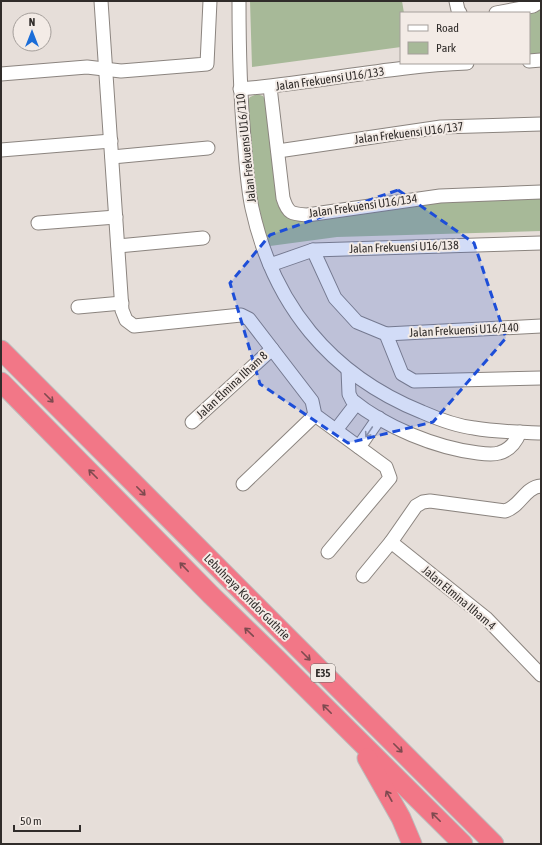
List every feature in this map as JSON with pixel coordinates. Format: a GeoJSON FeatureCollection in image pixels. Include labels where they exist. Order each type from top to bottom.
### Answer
{"type":"FeatureCollection","features":[{"type":"Feature","properties":{"kind":"highway","name":"Lebuhraya Koridor Guthrie"},"geometry":{"type":"LineString","coordinates":[[1,350],[494,844]]}},
{"type":"Feature","properties":{"kind":"highway","name":"Lebuhraya Koridor Guthrie"},"geometry":{"type":"LineString","coordinates":[[1,382],[211,595],[464,844]]}},
{"type":"Feature","properties":{"kind":"highway"},"geometry":{"type":"LineString","coordinates":[[355,736],[401,818],[412,844]]}},
{"type":"Feature","properties":{"kind":"highway"},"geometry":{"type":"LineString","coordinates":[[426,776],[502,844]]}},
{"type":"Feature","properties":{"kind":"street"},"geometry":{"type":"LineString","coordinates":[[101,1],[122,310],[126,320],[134,326],[241,314],[249,319],[312,401],[315,415],[386,467],[390,478],[328,552]]}},
{"type":"Feature","properties":{"kind":"street"},"geometry":{"type":"LineString","coordinates":[[1,74],[87,67],[121,71],[207,64],[210,1]]}},
{"type":"Feature","properties":{"kind":"street","name":"Jalan Frekuensi U16/110"},"geometry":{"type":"LineString","coordinates":[[239,1],[240,89],[247,180],[258,232],[270,265],[288,300],[304,325],[322,346],[348,370],[402,404],[436,418],[473,428],[541,433]]}},
{"type":"Feature","properties":{"kind":"street"},"geometry":{"type":"LineString","coordinates":[[456,1],[459,12]]}},
{"type":"Feature","properties":{"kind":"street"},"geometry":{"type":"LineString","coordinates":[[501,12],[533,6],[541,1]]}},
{"type":"Feature","properties":{"kind":"street"},"geometry":{"type":"LineString","coordinates":[[530,61],[541,60]]}},
{"type":"Feature","properties":{"kind":"street","name":"Jalan Frekuensi U16/133"},"geometry":{"type":"LineString","coordinates":[[240,89],[270,87],[424,66],[453,64]]}},
{"type":"Feature","properties":{"kind":"street","name":"Jalan Frekuensi U16/134"},"geometry":{"type":"LineString","coordinates":[[270,87],[283,198],[289,212],[307,215],[440,196],[541,192]]}},
{"type":"Feature","properties":{"kind":"street","name":"Jalan Frekuensi U16/137"},"geometry":{"type":"LineString","coordinates":[[278,151],[441,127],[541,124]]}},
{"type":"Feature","properties":{"kind":"street"},"geometry":{"type":"LineString","coordinates":[[1,150],[111,141]]}},
{"type":"Feature","properties":{"kind":"street"},"geometry":{"type":"LineString","coordinates":[[112,157],[208,148]]}},
{"type":"Feature","properties":{"kind":"street"},"geometry":{"type":"LineString","coordinates":[[38,223],[116,217]]}},
{"type":"Feature","properties":{"kind":"street"},"geometry":{"type":"LineString","coordinates":[[118,246],[203,238]]}},
{"type":"Feature","properties":{"kind":"street","name":"Jalan Frekuensi U16/138"},"geometry":{"type":"LineString","coordinates":[[270,265],[314,250],[541,243]]}},
{"type":"Feature","properties":{"kind":"street"},"geometry":{"type":"LineString","coordinates":[[314,250],[335,298],[357,322],[386,334],[402,374],[414,381],[541,378]]}},
{"type":"Feature","properties":{"kind":"street"},"geometry":{"type":"LineString","coordinates":[[78,307],[122,303]]}},
{"type":"Feature","properties":{"kind":"street","name":"Jalan Frekuensi U16/140"},"geometry":{"type":"LineString","coordinates":[[386,334],[541,326]]}},
{"type":"Feature","properties":{"kind":"street","name":"Jalan Elmina Ilham 8"},"geometry":{"type":"LineString","coordinates":[[192,422],[272,349]]}},
{"type":"Feature","properties":{"kind":"street"},"geometry":{"type":"LineString","coordinates":[[348,370],[349,394],[356,404],[393,426],[420,438],[448,447],[486,454],[499,453],[511,446],[516,441],[520,432]]}},
{"type":"Feature","properties":{"kind":"street"},"geometry":{"type":"LineString","coordinates":[[336,430],[356,404]]}},
{"type":"Feature","properties":{"kind":"street"},"geometry":{"type":"LineString","coordinates":[[243,484],[315,415]]}},
{"type":"Feature","properties":{"kind":"street"},"geometry":{"type":"LineString","coordinates":[[359,447],[379,418]]}},
{"type":"Feature","properties":{"kind":"street"},"geometry":{"type":"LineString","coordinates":[[363,576],[391,542],[416,506],[423,502],[430,501],[505,511],[511,509],[532,488],[541,486]]}},
{"type":"Feature","properties":{"kind":"street","name":"Jalan Elmina Ilham 4"},"geometry":{"type":"LineString","coordinates":[[391,542],[486,618],[541,675]]}},
{"type":"Feature","properties":{"kind":"highlighted area"},"geometry":{"type":"Polygon","coordinates":[[[398,190],[474,243],[506,338],[433,422],[348,443],[260,384],[230,283],[270,235],[398,190]]]}},
{"type":"Feature","properties":{"kind":"green space"},"geometry":{"type":"Polygon","coordinates":[[[250,1],[402,1],[404,12],[400,12],[400,47],[252,67],[250,1]]]}},
{"type":"Feature","properties":{"kind":"green space"},"geometry":{"type":"Polygon","coordinates":[[[541,1],[541,55],[530,55],[530,12],[541,1]]]}},
{"type":"Feature","properties":{"kind":"green space"},"geometry":{"type":"Polygon","coordinates":[[[257,94],[263,96],[265,100],[277,203],[286,216],[444,201],[541,198],[541,231],[337,237],[270,246],[267,241],[256,194],[247,102],[250,97],[257,94]]]}}]}
